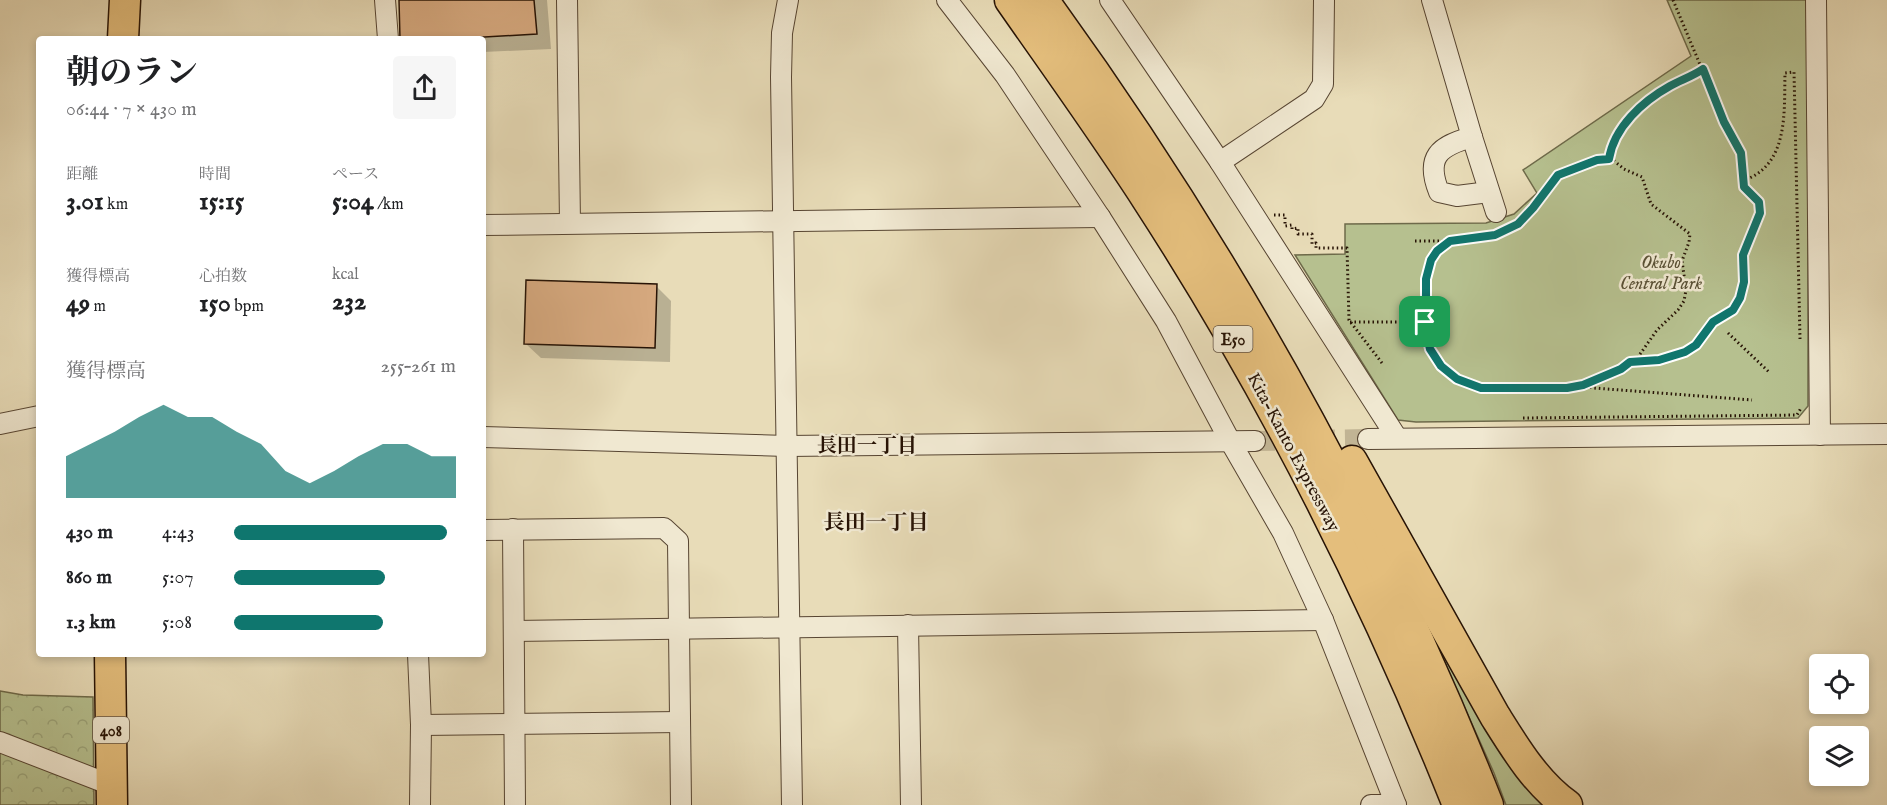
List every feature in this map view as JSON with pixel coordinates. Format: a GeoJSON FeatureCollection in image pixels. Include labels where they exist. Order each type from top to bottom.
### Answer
{"type":"FeatureCollection","features":[{"type":"Feature","properties":{"kind":"highway"},"geometry":{"type":"LineString","coordinates":[[123,36],[125,0]]}},
{"type":"Feature","properties":{"kind":"highway","name":"Kita-Kanto Expressway"},"geometry":{"type":"LineString","coordinates":[[1010,0],[1148,200],[1233,339],[1295,450],[1354,567],[1416,702],[1458,805]]}},
{"type":"Feature","properties":{"kind":"highway","name":"Kita-Kanto Expressway"},"geometry":{"type":"LineString","coordinates":[[1043,0],[1103,83],[1172,188],[1257,326],[1322,443],[1402,605],[1488,805]]}},
{"type":"Feature","properties":{"kind":"highway"},"geometry":{"type":"LineString","coordinates":[[1172,188],[1268,321],[1340,439],[1495,716],[1518,752],[1538,778],[1567,805]]}},
{"type":"Feature","properties":{"kind":"highway","name":"408"},"geometry":{"type":"LineString","coordinates":[[110,657],[112,795]]}},
{"type":"Feature","properties":{"kind":"highway"},"geometry":{"type":"LineString","coordinates":[[1416,702],[1435,785],[1444,805]]}},
{"type":"Feature","properties":{"kind":"street"},"geometry":{"type":"LineString","coordinates":[[385,0],[388,36]]}},
{"type":"Feature","properties":{"kind":"street"},"geometry":{"type":"LineString","coordinates":[[567,0],[570,223]]}},
{"type":"Feature","properties":{"kind":"street"},"geometry":{"type":"LineString","coordinates":[[788,0],[782,44],[792,805]]}},
{"type":"Feature","properties":{"kind":"street"},"geometry":{"type":"LineString","coordinates":[[947,0],[1005,75],[1166,321],[1230,441],[1283,533],[1323,620],[1396,805],[1371,805]]}},
{"type":"Feature","properties":{"kind":"street"},"geometry":{"type":"LineString","coordinates":[[1110,0],[1220,162],[1397,438]]}},
{"type":"Feature","properties":{"kind":"street"},"geometry":{"type":"LineString","coordinates":[[1220,162],[1314,99],[1323,84],[1324,0]]}},
{"type":"Feature","properties":{"kind":"street"},"geometry":{"type":"LineString","coordinates":[[1432,0],[1496,212]]}},
{"type":"Feature","properties":{"kind":"street"},"geometry":{"type":"LineString","coordinates":[[1816,0],[1820,435]]}},
{"type":"Feature","properties":{"kind":"street"},"geometry":{"type":"LineString","coordinates":[[1472,137],[1452,143],[1441,150],[1433,161],[1434,179],[1439,192],[1457,196],[1489,192]]}},
{"type":"Feature","properties":{"kind":"street"},"geometry":{"type":"LineString","coordinates":[[486,225],[1100,218]]}},
{"type":"Feature","properties":{"kind":"street"},"geometry":{"type":"LineString","coordinates":[[0,424],[36,417]]}},
{"type":"Feature","properties":{"kind":"street"},"geometry":{"type":"LineString","coordinates":[[1368,439],[1887,434]]}},
{"type":"Feature","properties":{"kind":"street"},"geometry":{"type":"LineString","coordinates":[[486,437],[787,446],[1255,441]]}},
{"type":"Feature","properties":{"kind":"street"},"geometry":{"type":"LineString","coordinates":[[486,530],[664,528],[678,541],[681,805]]}},
{"type":"Feature","properties":{"kind":"street"},"geometry":{"type":"LineString","coordinates":[[513,529],[515,805]]}},
{"type":"Feature","properties":{"kind":"street"},"geometry":{"type":"LineString","coordinates":[[514,631],[1323,620]]}},
{"type":"Feature","properties":{"kind":"street"},"geometry":{"type":"LineString","coordinates":[[908,625],[911,805]]}},
{"type":"Feature","properties":{"kind":"street"},"geometry":{"type":"LineString","coordinates":[[417,657],[421,725],[420,805]]}},
{"type":"Feature","properties":{"kind":"street"},"geometry":{"type":"LineString","coordinates":[[421,725],[680,722]]}},
{"type":"Feature","properties":{"kind":"street"},"geometry":{"type":"LineString","coordinates":[[0,742],[112,795]]}},
{"type":"Feature","properties":{"kind":"path"},"geometry":{"type":"LineString","coordinates":[[1630,362],[1659,360],[1685,352],[1696,345],[1713,322],[1733,310],[1740,298],[1744,282],[1743,255],[1760,213],[1759,202],[1744,187],[1742,181],[1741,153],[1724,122],[1673,0]]}},
{"type":"Feature","properties":{"kind":"path"},"geometry":{"type":"LineString","coordinates":[[1609,159],[1610,149],[1616,137],[1633,114],[1667,88],[1703,69]]}},
{"type":"Feature","properties":{"kind":"path"},"geometry":{"type":"LineString","coordinates":[[1742,181],[1755,177],[1777,152],[1781,137],[1785,73],[1794,72],[1800,341]]}},
{"type":"Feature","properties":{"kind":"path"},"geometry":{"type":"LineString","coordinates":[[1415,241],[1450,241],[1495,235],[1518,224],[1558,175],[1597,160],[1609,159],[1642,177],[1651,204],[1690,234],[1682,261],[1686,290],[1684,301],[1657,330],[1638,357],[1603,378],[1567,388],[1481,388],[1457,379],[1441,366],[1428,341],[1425,322],[1428,269],[1437,251],[1450,241]]}},
{"type":"Feature","properties":{"kind":"path"},"geometry":{"type":"LineString","coordinates":[[1254,215],[1260,211],[1274,211],[1274,215],[1285,215],[1285,226],[1292,225],[1292,229],[1298,228],[1298,234],[1312,234],[1312,244],[1316,243],[1316,248],[1347,248],[1350,322],[1382,363]]}},
{"type":"Feature","properties":{"kind":"path"},"geometry":{"type":"LineString","coordinates":[[1350,322],[1425,322]]}},
{"type":"Feature","properties":{"kind":"path"},"geometry":{"type":"LineString","coordinates":[[1728,333],[1769,372]]}},
{"type":"Feature","properties":{"kind":"path"},"geometry":{"type":"LineString","coordinates":[[1579,385],[1752,400]]}},
{"type":"Feature","properties":{"kind":"path"},"geometry":{"type":"LineString","coordinates":[[1522,418],[1797,415],[1801,408]]}},
{"type":"Feature","properties":{"kind":"green space","name":"Okubo Central Park"},"geometry":{"type":"Polygon","coordinates":[[[1667,0],[1808,0],[1808,406],[1798,418],[1416,422],[1398,420],[1295,255],[1345,254],[1345,224],[1486,223],[1514,214],[1537,193],[1523,170],[1691,56],[1667,0]]]}},
{"type":"Feature","properties":{"kind":"green space"},"geometry":{"type":"Polygon","coordinates":[[[1423,615],[1552,805],[1506,805],[1494,773],[1423,615]]]}},
{"type":"Feature","properties":{"kind":"green space"},"geometry":{"type":"Polygon","coordinates":[[[0,691],[23,695],[93,697],[94,805],[0,805],[0,691]]]}},
{"type":"Feature","properties":{"kind":"building"},"geometry":{"type":"Polygon","coordinates":[[[399,0],[534,0],[537,34],[486,37],[400,36],[399,0]]]}},
{"type":"Feature","properties":{"kind":"building"},"geometry":{"type":"Polygon","coordinates":[[[526,280],[657,284],[655,348],[524,344],[526,280]]]}},
{"type":"Feature","properties":{"kind":"tunnel"},"geometry":{"type":"LineString","coordinates":[[1255,441],[1368,439]]}},
{"type":"Feature","properties":{"kind":"district","name":"長田一丁目"},"geometry":{"type":"Point","coordinates":[867,445]}},
{"type":"Feature","properties":{"kind":"district","name":"長田一丁目"},"geometry":{"type":"Point","coordinates":[876,522]}},
{"type":"Feature","properties":{"kind":"route"},"geometry":{"type":"LineString","coordinates":[[1703,69],[1724,122],[1741,153],[1744,187],[1759,202],[1760,213],[1743,255],[1744,282],[1740,298],[1733,310],[1713,322],[1696,345],[1685,352],[1659,360],[1630,362],[1603,378],[1583,385],[1567,388],[1481,388],[1457,379],[1441,366],[1430,349],[1425,322],[1428,269],[1431,260],[1442,246],[1461,238],[1495,235],[1518,224],[1558,175],[1597,160],[1609,159],[1610,149],[1616,137],[1633,114],[1672,85],[1686,80],[1703,69]]}}]}
